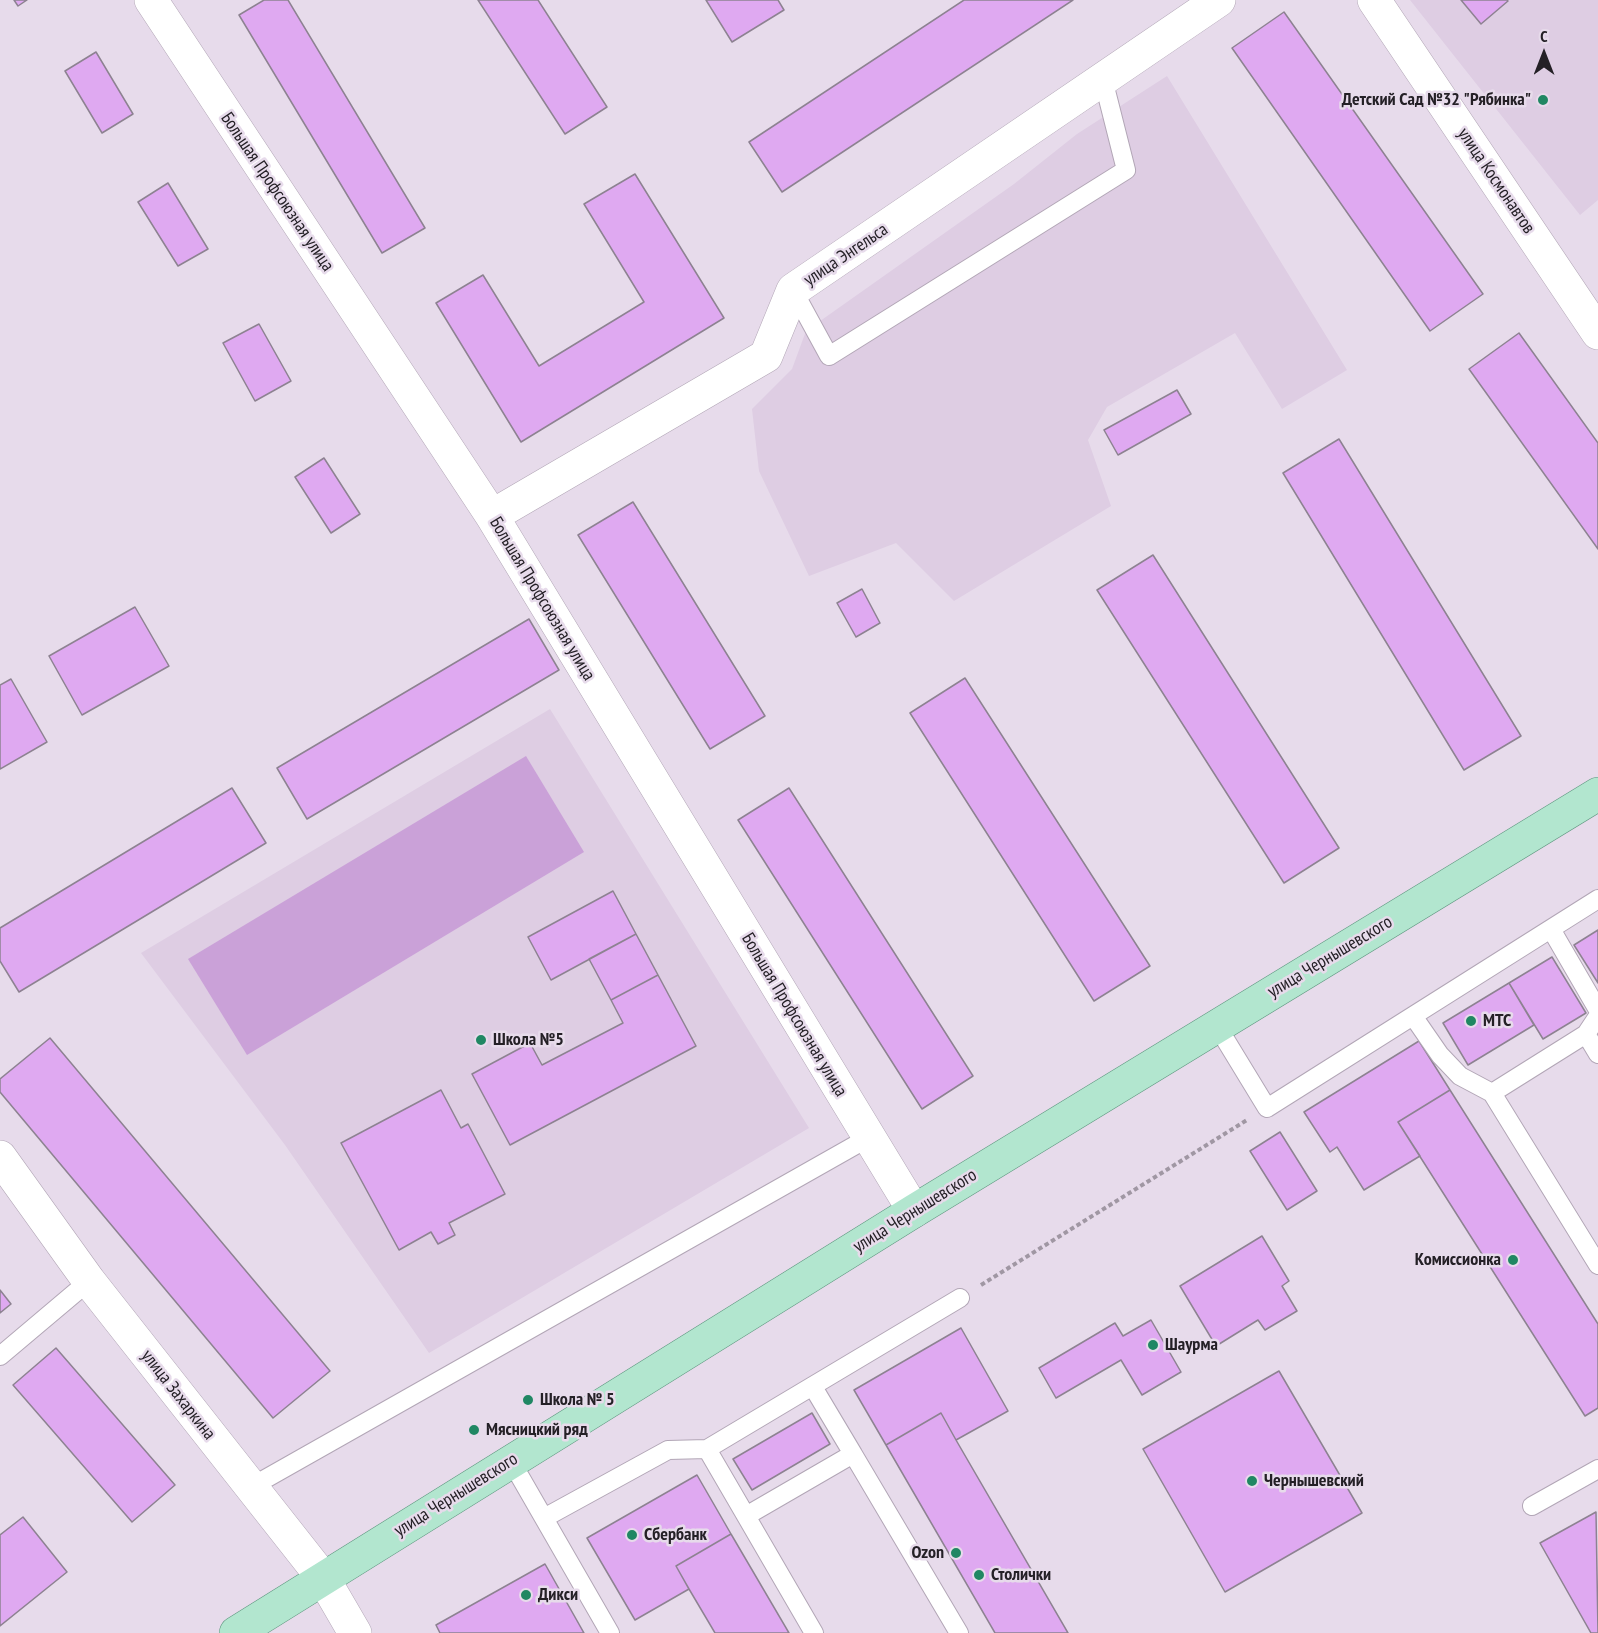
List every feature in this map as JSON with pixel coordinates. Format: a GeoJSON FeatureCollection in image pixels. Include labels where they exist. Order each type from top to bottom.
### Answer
{"type":"FeatureCollection","features":[{"type":"Feature","properties":{"kind":"main road","name":"улица Чернышевского"},"geometry":{"type":"LineString","coordinates":[[236,1633],[914,1211],[1598,794]]}},
{"type":"Feature","properties":{"kind":"street","name":"Большая Профсоюзная улица"},"geometry":{"type":"LineString","coordinates":[[151,0],[492,516],[914,1211]]}},
{"type":"Feature","properties":{"kind":"street","name":"улица Энгельса"},"geometry":{"type":"LineString","coordinates":[[492,516],[766,356],[793,290],[1219,0]]}},
{"type":"Feature","properties":{"kind":"street","name":"улица Космонавтов"},"geometry":{"type":"LineString","coordinates":[[1374,0],[1598,333]]}},
{"type":"Feature","properties":{"kind":"street","name":"улица Захаркина"},"geometry":{"type":"LineString","coordinates":[[0,1157],[89,1281],[323,1578],[355,1633]]}},
{"type":"Feature","properties":{"kind":"lane"},"geometry":{"type":"LineString","coordinates":[[793,290],[829,356],[1126,170],[1103,79]]}},
{"type":"Feature","properties":{"kind":"lane"},"geometry":{"type":"LineString","coordinates":[[1217,1026],[1267,1108],[1598,899]]}},
{"type":"Feature","properties":{"kind":"lane"},"geometry":{"type":"LineString","coordinates":[[1551,929],[1598,1010]]}},
{"type":"Feature","properties":{"kind":"lane"},"geometry":{"type":"LineString","coordinates":[[1413,1016],[1440,1055],[1460,1076],[1492,1093],[1598,1265]]}},
{"type":"Feature","properties":{"kind":"lane"},"geometry":{"type":"LineString","coordinates":[[1492,1093],[1586,1034],[1598,1016]]}},
{"type":"Feature","properties":{"kind":"lane"},"geometry":{"type":"LineString","coordinates":[[1586,1034],[1598,1054]]}},
{"type":"Feature","properties":{"kind":"lane"},"geometry":{"type":"LineString","coordinates":[[251,1487],[868,1138]]}},
{"type":"Feature","properties":{"kind":"lane"},"geometry":{"type":"LineString","coordinates":[[0,1356],[89,1281]]}},
{"type":"Feature","properties":{"kind":"lane"},"geometry":{"type":"LineString","coordinates":[[544,1518],[668,1450],[707,1449],[960,1298]]}},
{"type":"Feature","properties":{"kind":"lane"},"geometry":{"type":"LineString","coordinates":[[813,1387],[958,1633]]}},
{"type":"Feature","properties":{"kind":"lane"},"geometry":{"type":"LineString","coordinates":[[707,1449],[814,1633]]}},
{"type":"Feature","properties":{"kind":"lane"},"geometry":{"type":"LineString","coordinates":[[746,1516],[854,1454]]}},
{"type":"Feature","properties":{"kind":"lane"},"geometry":{"type":"LineString","coordinates":[[511,1461],[610,1633]]}},
{"type":"Feature","properties":{"kind":"lane"},"geometry":{"type":"LineString","coordinates":[[1532,1506],[1598,1469]]}},
{"type":"Feature","properties":{"kind":"path"},"geometry":{"type":"LineString","coordinates":[[960,1298],[1267,1108]]}},
{"type":"Feature","properties":{"kind":"shaded area","name":"Детский Сад №32 \"Рябинка\""},"geometry":{"type":"Polygon","coordinates":[[[1410,0],[1598,0],[1598,200],[1580,215],[1410,0]]]}},
{"type":"Feature","properties":{"kind":"shaded area"},"geometry":{"type":"Polygon","coordinates":[[[1167,76],[1347,370],[1282,409],[1235,333],[1107,407],[1088,440],[1111,506],[954,601],[896,543],[809,576],[759,471],[752,409],[792,369],[806,331],[1014,184],[1077,134],[1167,76]]]}},
{"type":"Feature","properties":{"kind":"shaded area","name":"Школа №5"},"geometry":{"type":"Polygon","coordinates":[[[550,709],[809,1128],[429,1353],[285,1145],[141,953],[550,709]]]}},
{"type":"Feature","properties":{"kind":"shaded area"},"geometry":{"type":"Polygon","coordinates":[[[526,756],[584,852],[247,1055],[188,959],[526,756]]]}},
{"type":"Feature","properties":{"kind":"building"},"geometry":{"type":"Polygon","coordinates":[[[14,0],[27,0],[18,6],[14,0]]]}},
{"type":"Feature","properties":{"kind":"building"},"geometry":{"type":"Polygon","coordinates":[[[264,0],[288,0],[425,228],[382,253],[239,15],[264,0]]]}},
{"type":"Feature","properties":{"kind":"building"},"geometry":{"type":"Polygon","coordinates":[[[478,0],[538,0],[607,107],[565,134],[478,0]]]}},
{"type":"Feature","properties":{"kind":"building"},"geometry":{"type":"Polygon","coordinates":[[[706,0],[778,0],[784,10],[732,42],[706,0]]]}},
{"type":"Feature","properties":{"kind":"building"},"geometry":{"type":"Polygon","coordinates":[[[964,0],[1073,0],[782,192],[749,142],[964,0]]]}},
{"type":"Feature","properties":{"kind":"building"},"geometry":{"type":"Polygon","coordinates":[[[1461,0],[1507,0],[1508,1],[1481,24],[1461,0]]]}},
{"type":"Feature","properties":{"kind":"building"},"geometry":{"type":"Polygon","coordinates":[[[1284,12],[1483,294],[1430,331],[1232,48],[1284,12]]]}},
{"type":"Feature","properties":{"kind":"building"},"geometry":{"type":"Polygon","coordinates":[[[96,52],[133,114],[102,133],[65,71],[96,52]]]}},
{"type":"Feature","properties":{"kind":"building"},"geometry":{"type":"Polygon","coordinates":[[[635,174],[724,318],[521,442],[436,303],[483,275],[539,366],[644,302],[584,204],[635,174]]]}},
{"type":"Feature","properties":{"kind":"building"},"geometry":{"type":"Polygon","coordinates":[[[168,183],[208,249],[178,266],[138,202],[168,183]]]}},
{"type":"Feature","properties":{"kind":"building"},"geometry":{"type":"Polygon","coordinates":[[[259,324],[291,381],[255,401],[223,343],[259,324]]]}},
{"type":"Feature","properties":{"kind":"building"},"geometry":{"type":"Polygon","coordinates":[[[1519,333],[1598,443],[1598,549],[1469,369],[1519,333]]]}},
{"type":"Feature","properties":{"kind":"building"},"geometry":{"type":"Polygon","coordinates":[[[1177,390],[1191,414],[1118,455],[1104,430],[1177,390]]]}},
{"type":"Feature","properties":{"kind":"building"},"geometry":{"type":"Polygon","coordinates":[[[1339,439],[1521,736],[1464,770],[1283,473],[1339,439]]]}},
{"type":"Feature","properties":{"kind":"building"},"geometry":{"type":"Polygon","coordinates":[[[324,458],[360,514],[331,533],[295,477],[324,458]]]}},
{"type":"Feature","properties":{"kind":"building"},"geometry":{"type":"Polygon","coordinates":[[[633,502],[765,716],[710,749],[578,535],[633,502]]]}},
{"type":"Feature","properties":{"kind":"building"},"geometry":{"type":"Polygon","coordinates":[[[1153,555],[1339,848],[1284,883],[1097,590],[1153,555]]]}},
{"type":"Feature","properties":{"kind":"building"},"geometry":{"type":"Polygon","coordinates":[[[862,589],[880,623],[856,637],[837,603],[862,589]]]}},
{"type":"Feature","properties":{"kind":"building"},"geometry":{"type":"Polygon","coordinates":[[[135,607],[169,666],[82,715],[49,656],[135,607]]]}},
{"type":"Feature","properties":{"kind":"building"},"geometry":{"type":"Polygon","coordinates":[[[529,619],[559,670],[307,819],[277,768],[529,619]]]}},
{"type":"Feature","properties":{"kind":"building"},"geometry":{"type":"Polygon","coordinates":[[[965,678],[1150,966],[1094,1001],[910,713],[965,678]]]}},
{"type":"Feature","properties":{"kind":"building"},"geometry":{"type":"Polygon","coordinates":[[[11,679],[47,742],[0,769],[0,685],[11,679]]]}},
{"type":"Feature","properties":{"kind":"building"},"geometry":{"type":"Polygon","coordinates":[[[232,788],[266,843],[19,992],[0,961],[0,928],[232,788]]]}},
{"type":"Feature","properties":{"kind":"building"},"geometry":{"type":"Polygon","coordinates":[[[789,788],[973,1076],[922,1109],[738,820],[789,788]]]}},
{"type":"Feature","properties":{"kind":"building"},"geometry":{"type":"Polygon","coordinates":[[[613,891],[636,934],[551,980],[528,937],[613,891]]]}},
{"type":"Feature","properties":{"kind":"building"},"geometry":{"type":"Polygon","coordinates":[[[1598,930],[1598,983],[1574,945],[1598,930]]]}},
{"type":"Feature","properties":{"kind":"building"},"geometry":{"type":"Polygon","coordinates":[[[636,934],[658,975],[611,1000],[589,959],[636,934]]]}},
{"type":"Feature","properties":{"kind":"building"},"geometry":{"type":"Polygon","coordinates":[[[1552,957],[1586,1013],[1543,1039],[1509,983],[1552,957]]]}},
{"type":"Feature","properties":{"kind":"building"},"geometry":{"type":"Polygon","coordinates":[[[658,975],[696,1046],[510,1145],[472,1074],[530,1043],[542,1065],[623,1023],[611,1000],[658,975]]]}},
{"type":"Feature","properties":{"kind":"building"},"geometry":{"type":"Polygon","coordinates":[[[1509,983],[1534,1025],[1468,1065],[1443,1023],[1509,983]]]}},
{"type":"Feature","properties":{"kind":"building"},"geometry":{"type":"Polygon","coordinates":[[[50,1038],[330,1371],[273,1418],[0,1092],[0,1079],[50,1038]]]}},
{"type":"Feature","properties":{"kind":"building"},"geometry":{"type":"Polygon","coordinates":[[[1419,1041],[1450,1090],[1398,1122],[1420,1156],[1364,1190],[1337,1147],[1330,1152],[1304,1112],[1419,1041]]]}},
{"type":"Feature","properties":{"kind":"building"},"geometry":{"type":"Polygon","coordinates":[[[441,1090],[461,1128],[468,1124],[505,1194],[449,1223],[455,1235],[438,1244],[431,1232],[399,1250],[341,1143],[441,1090]]]}},
{"type":"Feature","properties":{"kind":"building"},"geometry":{"type":"Polygon","coordinates":[[[1450,1090],[1598,1324],[1598,1408],[1585,1416],[1398,1122],[1450,1090]]]}},
{"type":"Feature","properties":{"kind":"building"},"geometry":{"type":"Polygon","coordinates":[[[1280,1132],[1317,1191],[1287,1210],[1250,1151],[1280,1132]]]}},
{"type":"Feature","properties":{"kind":"building"},"geometry":{"type":"Polygon","coordinates":[[[1262,1236],[1289,1281],[1282,1286],[1297,1311],[1265,1330],[1258,1320],[1216,1346],[1180,1286],[1262,1236]]]}},
{"type":"Feature","properties":{"kind":"building"},"geometry":{"type":"Polygon","coordinates":[[[0,1290],[11,1304],[0,1313],[0,1290]]]}},
{"type":"Feature","properties":{"kind":"building"},"geometry":{"type":"Polygon","coordinates":[[[1151,1320],[1181,1372],[1142,1395],[1121,1360],[1056,1398],[1039,1368],[1115,1323],[1123,1336],[1151,1320]]]}},
{"type":"Feature","properties":{"kind":"building"},"geometry":{"type":"Polygon","coordinates":[[[961,1328],[1008,1411],[956,1440],[941,1413],[886,1445],[854,1390],[961,1328]]]}},
{"type":"Feature","properties":{"kind":"building"},"geometry":{"type":"Polygon","coordinates":[[[56,1348],[175,1485],[132,1522],[13,1385],[56,1348]]]}},
{"type":"Feature","properties":{"kind":"building","name":"Чернышевский"},"geometry":{"type":"Polygon","coordinates":[[[1279,1371],[1362,1513],[1225,1592],[1143,1449],[1279,1371]]]}},
{"type":"Feature","properties":{"kind":"building"},"geometry":{"type":"Polygon","coordinates":[[[812,1413],[830,1444],[752,1490],[733,1459],[812,1413]]]}},
{"type":"Feature","properties":{"kind":"building"},"geometry":{"type":"Polygon","coordinates":[[[941,1413],[1068,1633],[995,1633],[886,1445],[941,1413]]]}},
{"type":"Feature","properties":{"kind":"building"},"geometry":{"type":"Polygon","coordinates":[[[697,1475],[731,1534],[676,1566],[689,1589],[635,1620],[587,1538],[697,1475]]]}},
{"type":"Feature","properties":{"kind":"building"},"geometry":{"type":"Polygon","coordinates":[[[1596,1512],[1598,1633],[1591,1633],[1540,1543],[1596,1512]]]}},
{"type":"Feature","properties":{"kind":"building"},"geometry":{"type":"Polygon","coordinates":[[[23,1517],[67,1572],[0,1626],[0,1535],[23,1517]]]}},
{"type":"Feature","properties":{"kind":"building"},"geometry":{"type":"Polygon","coordinates":[[[731,1534],[789,1633],[715,1633],[689,1589],[676,1566],[731,1534]]]}},
{"type":"Feature","properties":{"kind":"building","name":"Дикси"},"geometry":{"type":"Polygon","coordinates":[[[545,1564],[584,1633],[440,1633],[436,1625],[545,1564]]]}},
{"type":"Feature","properties":{"kind":"place","name":"Детский Сад №32 \"Рябинка\""},"geometry":{"type":"Point","coordinates":[1543,100]}},
{"type":"Feature","properties":{"kind":"place","name":"МТС"},"geometry":{"type":"Point","coordinates":[1471,1021]}},
{"type":"Feature","properties":{"kind":"place","name":"Школа №5"},"geometry":{"type":"Point","coordinates":[481,1040]}},
{"type":"Feature","properties":{"kind":"place","name":"Комиссионка"},"geometry":{"type":"Point","coordinates":[1513,1260]}},
{"type":"Feature","properties":{"kind":"place","name":"Шаурма"},"geometry":{"type":"Point","coordinates":[1153,1345]}},
{"type":"Feature","properties":{"kind":"place","name":"Школа № 5"},"geometry":{"type":"Point","coordinates":[528,1400]}},
{"type":"Feature","properties":{"kind":"place","name":"Мясницкий ряд"},"geometry":{"type":"Point","coordinates":[474,1430]}},
{"type":"Feature","properties":{"kind":"place","name":"Чернышевский"},"geometry":{"type":"Point","coordinates":[1252,1481]}},
{"type":"Feature","properties":{"kind":"place","name":"Сбербанк"},"geometry":{"type":"Point","coordinates":[632,1535]}},
{"type":"Feature","properties":{"kind":"place","name":"Ozon"},"geometry":{"type":"Point","coordinates":[956,1553]}},
{"type":"Feature","properties":{"kind":"place","name":"Столички"},"geometry":{"type":"Point","coordinates":[979,1575]}},
{"type":"Feature","properties":{"kind":"place","name":"Дикси"},"geometry":{"type":"Point","coordinates":[526,1595]}}]}
